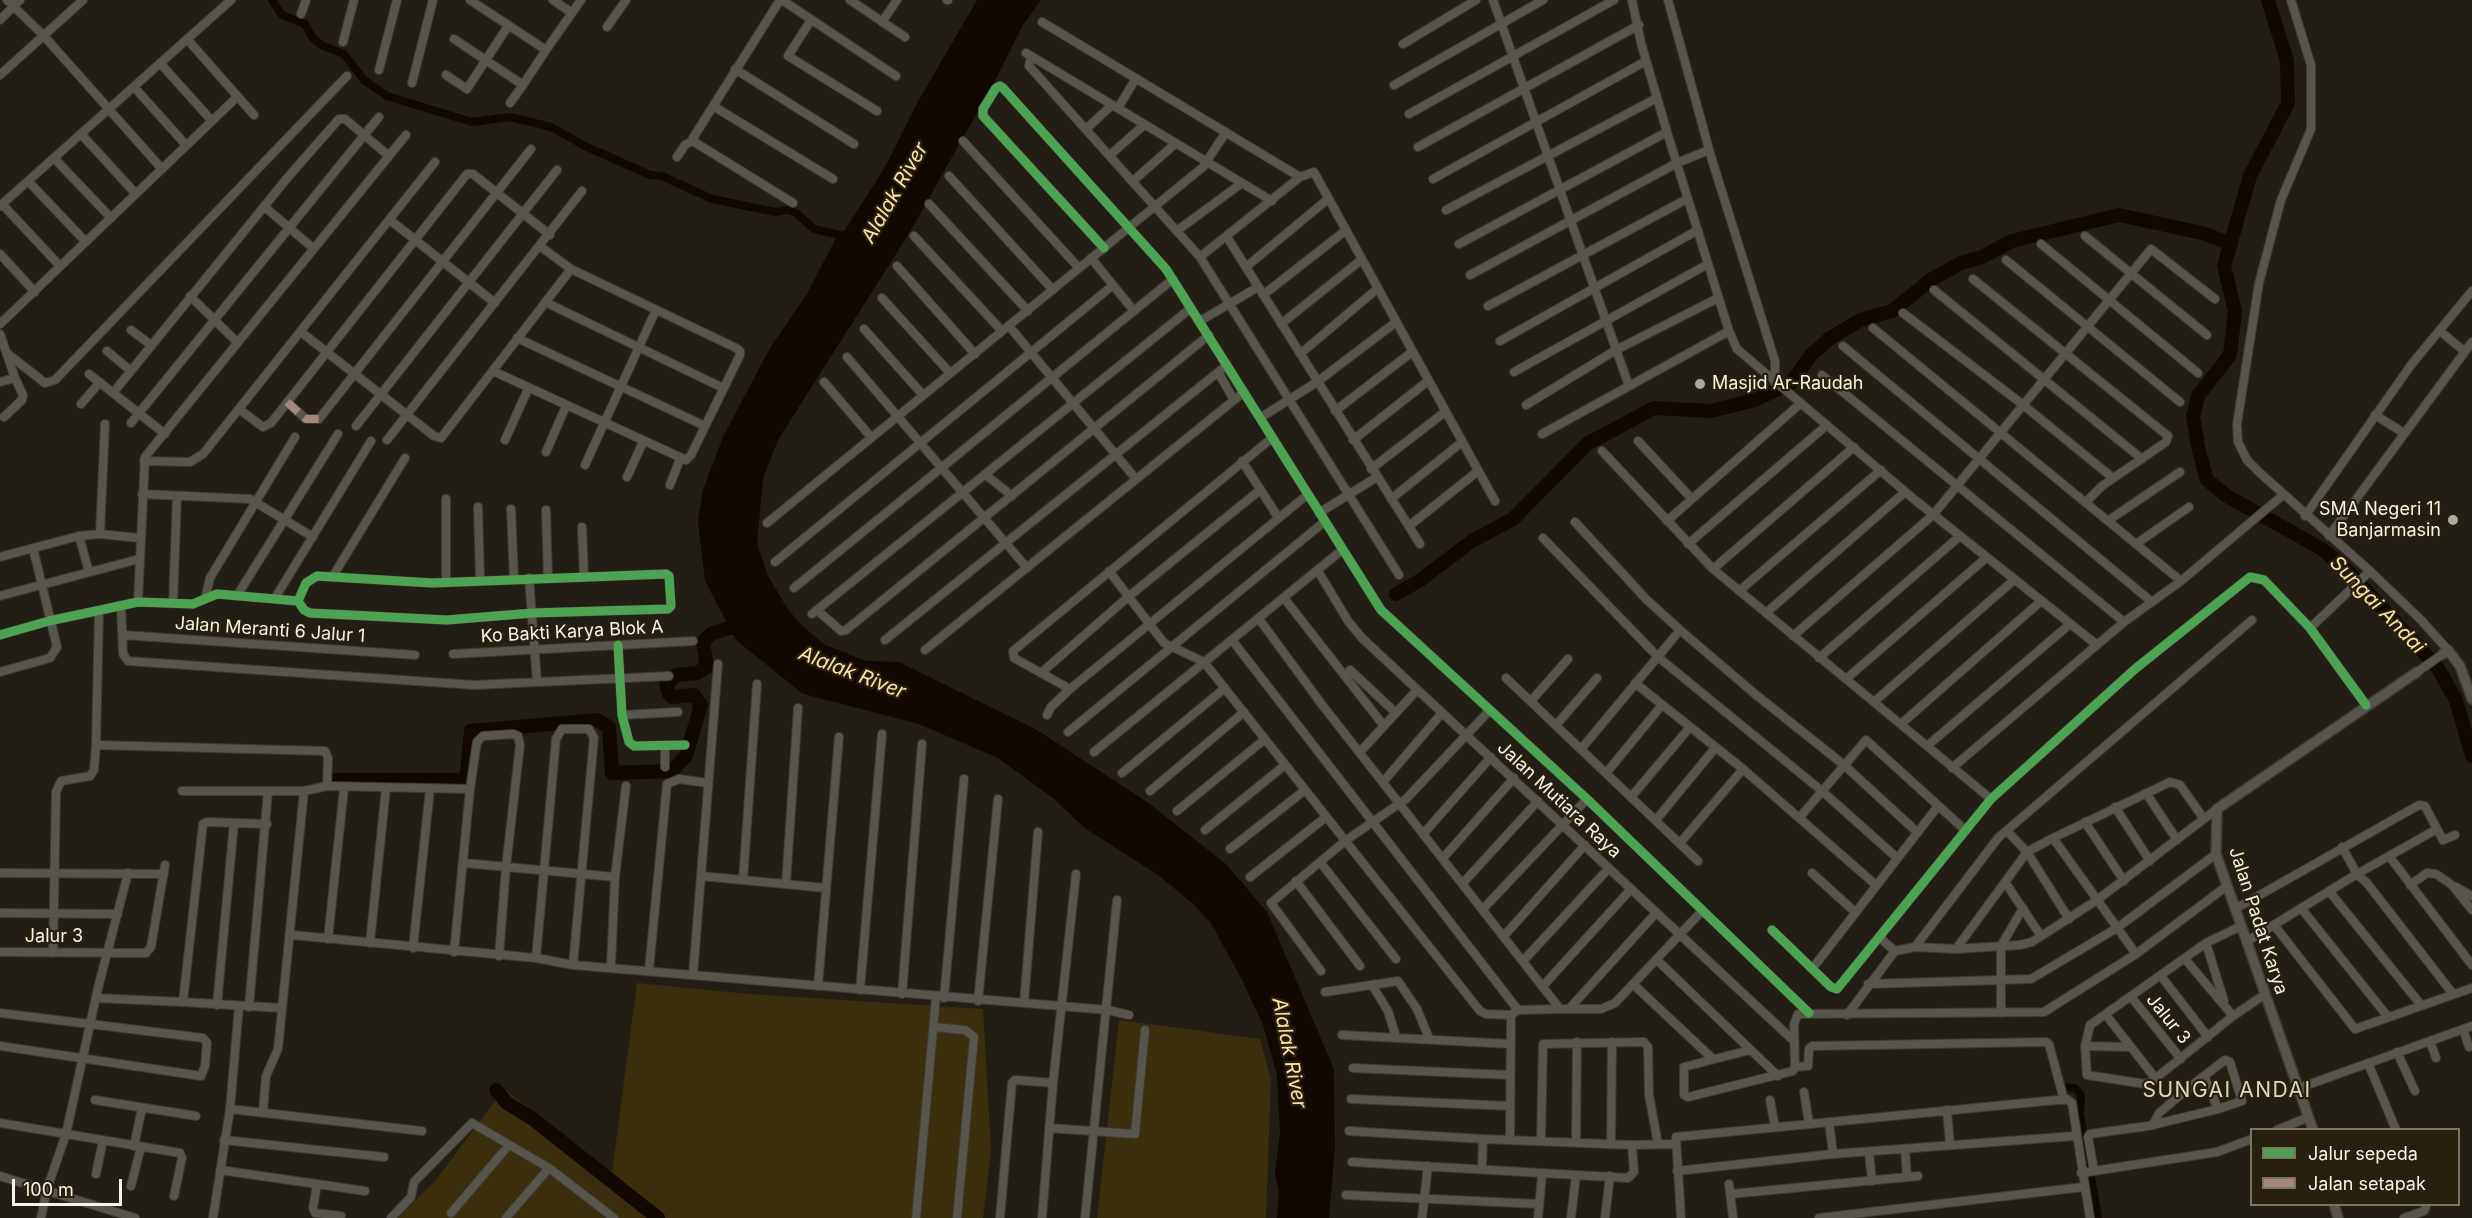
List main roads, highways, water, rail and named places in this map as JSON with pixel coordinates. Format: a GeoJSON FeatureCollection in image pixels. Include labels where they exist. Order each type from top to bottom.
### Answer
{"type":"FeatureCollection","features":[{"type":"Feature","properties":{"kind":"water","name":"Alalak River"},"geometry":{"type":"Polygon","coordinates":[[[977,0],[1041,0],[1023,25],[994,83],[908,235],[778,440],[763,479],[757,544],[768,576],[786,606],[799,623],[825,645],[866,661],[899,662],[1037,730],[1147,802],[1226,864],[1267,912],[1334,1069],[1335,1148],[1329,1218],[1277,1218],[1279,1191],[1275,1174],[1280,1133],[1277,1075],[1263,1025],[1242,980],[1211,923],[1191,902],[1158,875],[1086,829],[1054,799],[998,758],[919,724],[803,694],[736,640],[705,581],[698,521],[703,490],[723,437],[770,348],[807,294],[838,234],[840,238],[885,167],[916,105],[977,0]]]}},
{"type":"Feature","properties":{"kind":"waterway","name":"Alalak River"},"geometry":{"type":"LineString","coordinates":[[272,0],[282,15],[305,24],[312,37],[321,45],[344,54],[364,80],[387,96],[472,122],[510,117],[551,127],[587,147],[650,175],[662,176],[712,199],[775,212],[788,210],[796,213],[814,229],[849,237]]}},
{"type":"Feature","properties":{"kind":"waterway","name":"Sungai Andai"},"geometry":{"type":"LineString","coordinates":[[2268,0],[2287,61],[2288,103],[2250,176],[2224,266],[2235,311],[2230,355],[2198,396],[2193,417],[2199,451],[2207,480],[2227,496],[2322,549],[2346,569],[2438,668],[2456,700],[2472,756]]}},
{"type":"Feature","properties":{"kind":"waterway"},"geometry":{"type":"LineString","coordinates":[[1396,594],[1419,581],[1472,541],[1513,519],[1587,444],[1654,408],[1711,411],[1755,400],[1791,383],[1811,355],[1829,339],[1860,320],[1892,311],[1932,279],[1961,263],[1982,257],[2012,241],[2119,215],[2202,233],[2231,244]]}},
{"type":"Feature","properties":{"kind":"waterway"},"geometry":{"type":"LineString","coordinates":[[335,780],[461,780],[467,775],[471,731],[597,720],[609,727],[612,773],[672,771],[686,756],[701,705],[694,695],[672,697],[666,683],[677,675],[697,673],[707,667],[703,642],[711,634],[729,628],[747,627]]}},
{"type":"Feature","properties":{"kind":"waterway"},"geometry":{"type":"LineString","coordinates":[[2059,1081],[2060,1087],[2075,1088],[2081,1095],[2080,1114],[2098,1218]]}},
{"type":"Feature","properties":{"kind":"waterway"},"geometry":{"type":"LineString","coordinates":[[496,1090],[507,1103],[533,1119],[658,1218]]}},
{"type":"Feature","properties":{"kind":"place","name":"Masjid Ar-Raudah"},"geometry":{"type":"Point","coordinates":[1700,384]}},
{"type":"Feature","properties":{"kind":"place","name":"SMA Negeri 11 Banjarmasin"},"geometry":{"type":"Point","coordinates":[2453,520]}},
{"type":"Feature","properties":{"kind":"district","name":"SUNGAI ANDAI"},"geometry":{"type":"Point","coordinates":[2227,1091]}}]}
